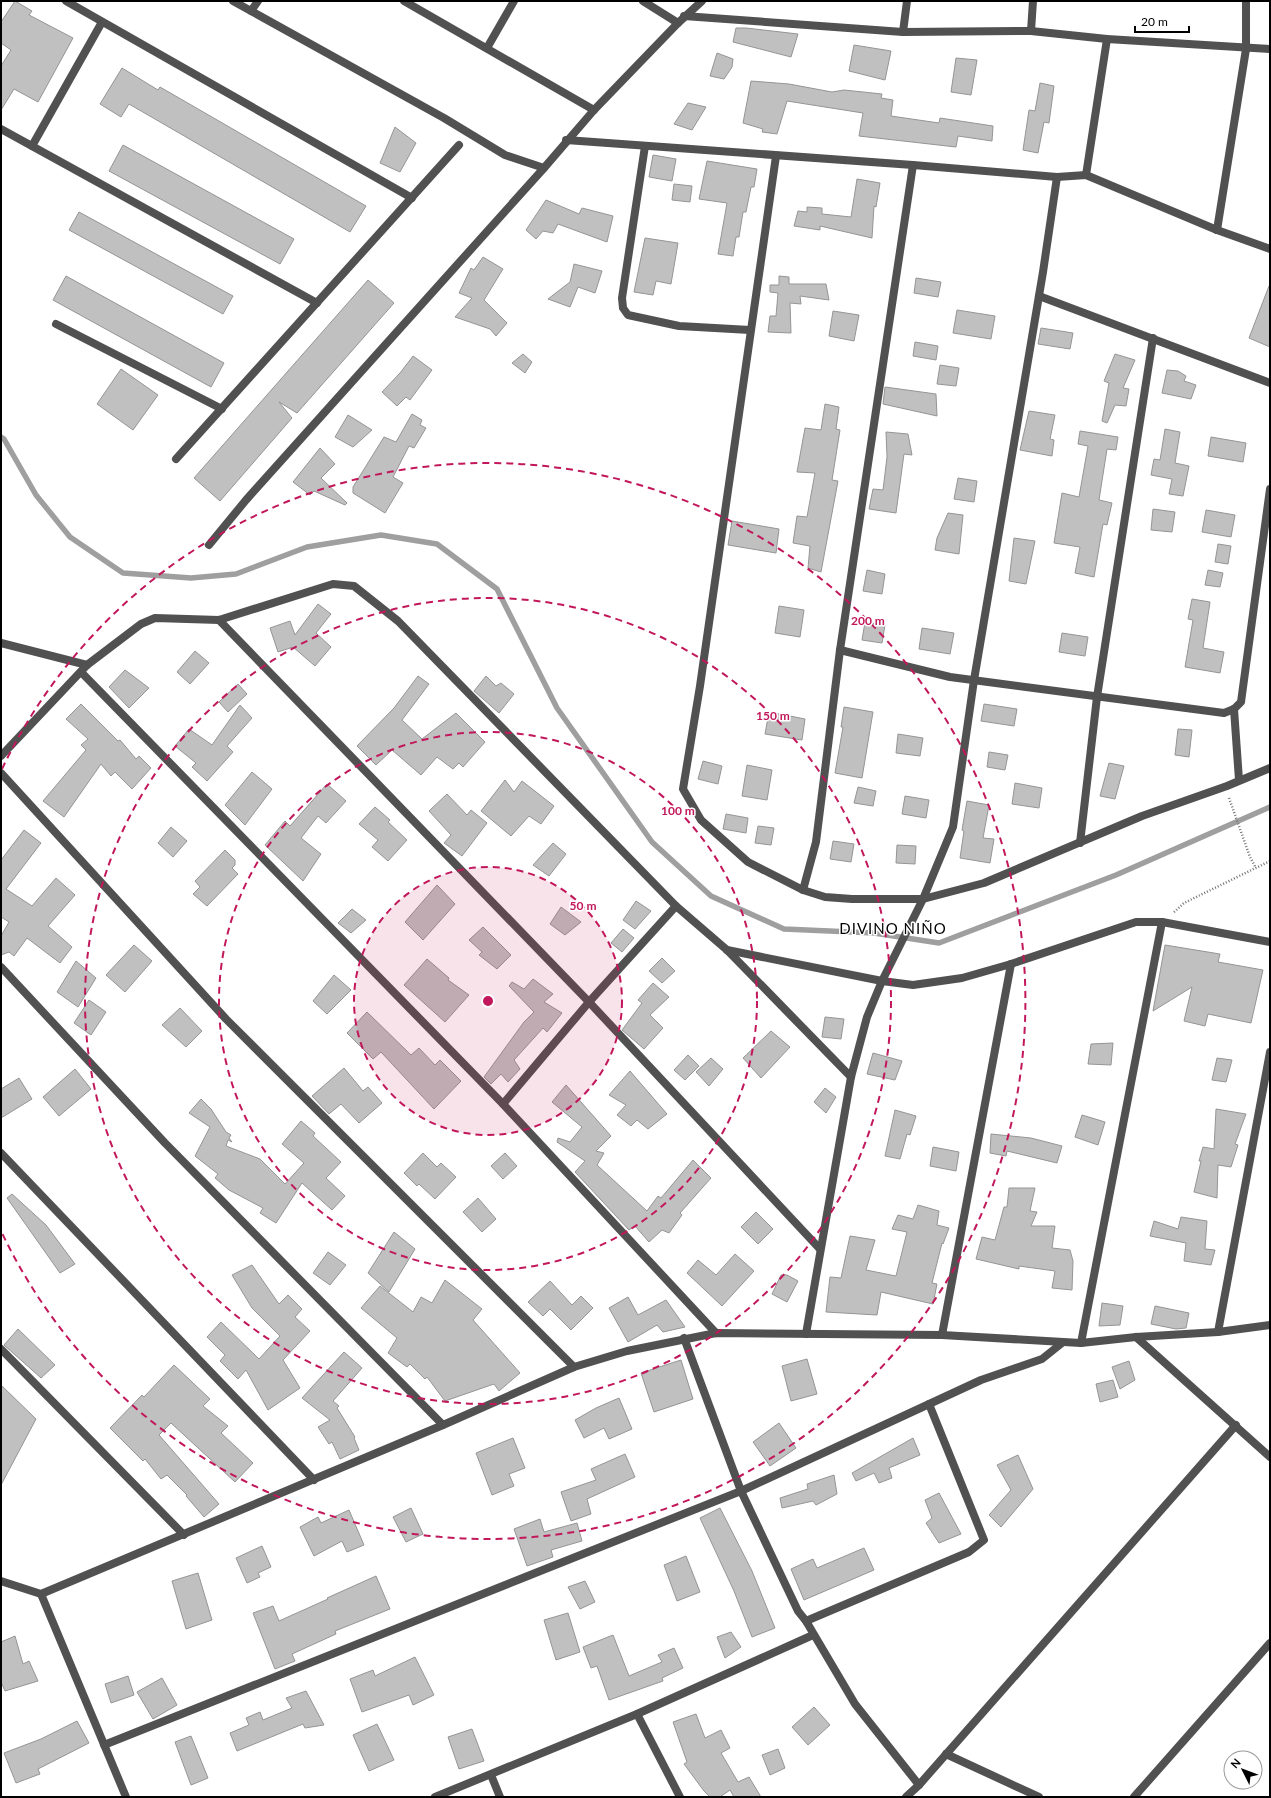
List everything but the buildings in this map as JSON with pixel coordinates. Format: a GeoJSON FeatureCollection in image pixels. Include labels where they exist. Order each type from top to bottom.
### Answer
{"type":"FeatureCollection","features":[{"type":"Feature","properties":{"kind":"street"},"geometry":{"type":"LineString","coordinates":[[66,1],[412,198]]}},
{"type":"Feature","properties":{"kind":"street"},"geometry":{"type":"LineString","coordinates":[[233,1],[444,118],[505,155],[544,168]]}},
{"type":"Feature","properties":{"kind":"street"},"geometry":{"type":"LineString","coordinates":[[252,11],[258,1]]}},
{"type":"Feature","properties":{"kind":"street"},"geometry":{"type":"LineString","coordinates":[[404,1],[594,110]]}},
{"type":"Feature","properties":{"kind":"street"},"geometry":{"type":"LineString","coordinates":[[487,48],[514,1]]}},
{"type":"Feature","properties":{"kind":"street"},"geometry":{"type":"LineString","coordinates":[[643,1],[678,23]]}},
{"type":"Feature","properties":{"kind":"street"},"geometry":{"type":"LineString","coordinates":[[209,545],[256,489],[544,168],[566,140],[684,16],[702,1]]}},
{"type":"Feature","properties":{"kind":"street"},"geometry":{"type":"LineString","coordinates":[[903,32],[907,1]]}},
{"type":"Feature","properties":{"kind":"street"},"geometry":{"type":"LineString","coordinates":[[1031,32],[1033,1]]}},
{"type":"Feature","properties":{"kind":"street"},"geometry":{"type":"LineString","coordinates":[[1217,230],[1246,49],[1246,1]]}},
{"type":"Feature","properties":{"kind":"street"},"geometry":{"type":"LineString","coordinates":[[684,16],[903,32],[1031,32],[1246,49],[1270,49]]}},
{"type":"Feature","properties":{"kind":"street"},"geometry":{"type":"LineString","coordinates":[[32,146],[102,22]]}},
{"type":"Feature","properties":{"kind":"street"},"geometry":{"type":"LineString","coordinates":[[1086,175],[1107,39]]}},
{"type":"Feature","properties":{"kind":"street"},"geometry":{"type":"LineString","coordinates":[[1,129],[317,303]]}},
{"type":"Feature","properties":{"kind":"street"},"geometry":{"type":"LineString","coordinates":[[566,140],[1057,177],[1086,175],[1217,230],[1270,249]]}},
{"type":"Feature","properties":{"kind":"street"},"geometry":{"type":"LineString","coordinates":[[176,460],[459,145]]}},
{"type":"Feature","properties":{"kind":"street"},"geometry":{"type":"LineString","coordinates":[[645,146],[622,298],[623,308],[628,315],[678,326],[750,330]]}},
{"type":"Feature","properties":{"kind":"street"},"geometry":{"type":"LineString","coordinates":[[776,156],[700,686],[683,789],[702,820],[748,862],[803,890],[825,897],[845,899],[923,899],[984,883],[1142,816],[1227,786],[1270,768]]}},
{"type":"Feature","properties":{"kind":"street"},"geometry":{"type":"LineString","coordinates":[[803,890],[816,842],[840,650],[913,165]]}},
{"type":"Feature","properties":{"kind":"street"},"geometry":{"type":"LineString","coordinates":[[806,1334],[851,1076],[867,1017],[882,981],[923,899],[953,827],[974,680],[1039,296],[1057,177]]}},
{"type":"Feature","properties":{"kind":"street"},"geometry":{"type":"LineString","coordinates":[[1039,296],[1270,383]]}},
{"type":"Feature","properties":{"kind":"street"},"geometry":{"type":"LineString","coordinates":[[56,324],[222,409]]}},
{"type":"Feature","properties":{"kind":"street"},"geometry":{"type":"LineString","coordinates":[[1080,843],[1097,697],[1153,338]]}},
{"type":"Feature","properties":{"kind":"street"},"geometry":{"type":"LineString","coordinates":[[840,650],[950,677],[1224,713],[1234,709],[1241,702],[1270,489]]}},
{"type":"Feature","properties":{"kind":"street"},"geometry":{"type":"LineString","coordinates":[[1,756],[84,669],[141,624],[155,618],[219,620],[333,584],[354,586],[398,621],[676,906],[727,950],[851,1076]]}},
{"type":"Feature","properties":{"kind":"street"},"geometry":{"type":"LineString","coordinates":[[219,620],[589,1002],[820,1249]]}},
{"type":"Feature","properties":{"kind":"street"},"geometry":{"type":"LineString","coordinates":[[1,643],[84,669],[503,1104],[716,1333]]}},
{"type":"Feature","properties":{"kind":"street"},"geometry":{"type":"LineString","coordinates":[[1234,709],[1239,780]]}},
{"type":"Feature","properties":{"kind":"street"},"geometry":{"type":"LineString","coordinates":[[1,774],[226,1020],[574,1367]]}},
{"type":"Feature","properties":{"kind":"street"},"geometry":{"type":"LineString","coordinates":[[503,1104],[589,1002],[676,906]]}},
{"type":"Feature","properties":{"kind":"street"},"geometry":{"type":"LineString","coordinates":[[727,950],[882,981],[913,985],[962,978],[1011,964],[1136,922],[1162,922],[1270,942]]}},
{"type":"Feature","properties":{"kind":"street"},"geometry":{"type":"LineString","coordinates":[[1081,1343],[1162,922]]}},
{"type":"Feature","properties":{"kind":"street"},"geometry":{"type":"LineString","coordinates":[[942,1335],[1011,964]]}},
{"type":"Feature","properties":{"kind":"street"},"geometry":{"type":"LineString","coordinates":[[1,967],[165,1144],[443,1425]]}},
{"type":"Feature","properties":{"kind":"street"},"geometry":{"type":"LineString","coordinates":[[1218,1332],[1270,1052]]}},
{"type":"Feature","properties":{"kind":"street"},"geometry":{"type":"LineString","coordinates":[[1,1153],[314,1480]]}},
{"type":"Feature","properties":{"kind":"street"},"geometry":{"type":"LineString","coordinates":[[1,1581],[41,1594],[314,1480],[574,1367],[627,1351],[684,1338],[716,1333],[942,1335],[1081,1343],[1136,1336],[1218,1332],[1270,1325]]}},
{"type":"Feature","properties":{"kind":"street"},"geometry":{"type":"LineString","coordinates":[[1136,1336],[1270,1457]]}},
{"type":"Feature","properties":{"kind":"street"},"geometry":{"type":"LineString","coordinates":[[684,1338],[741,1491],[798,1611],[806,1621],[855,1704],[919,1785]]}},
{"type":"Feature","properties":{"kind":"street"},"geometry":{"type":"LineString","coordinates":[[104,1745],[741,1491],[981,1380],[1042,1359],[1062,1342]]}},
{"type":"Feature","properties":{"kind":"street"},"geometry":{"type":"LineString","coordinates":[[1,1349],[184,1535]]}},
{"type":"Feature","properties":{"kind":"street"},"geometry":{"type":"LineString","coordinates":[[806,1621],[969,1552],[984,1540],[929,1404]]}},
{"type":"Feature","properties":{"kind":"street"},"geometry":{"type":"LineString","coordinates":[[906,1797],[919,1785],[1236,1425]]}},
{"type":"Feature","properties":{"kind":"street"},"geometry":{"type":"LineString","coordinates":[[41,1594],[126,1797]]}},
{"type":"Feature","properties":{"kind":"street"},"geometry":{"type":"LineString","coordinates":[[435,1797],[637,1714],[813,1635]]}},
{"type":"Feature","properties":{"kind":"street"},"geometry":{"type":"LineString","coordinates":[[1134,1797],[1270,1643]]}},
{"type":"Feature","properties":{"kind":"street"},"geometry":{"type":"LineString","coordinates":[[637,1714],[680,1797]]}},
{"type":"Feature","properties":{"kind":"street"},"geometry":{"type":"LineString","coordinates":[[946,1754],[1039,1797]]}},
{"type":"Feature","properties":{"kind":"street"},"geometry":{"type":"LineString","coordinates":[[491,1775],[500,1797]]}},
{"type":"Feature","properties":{"kind":"path"},"geometry":{"type":"LineString","coordinates":[[1229,800],[1250,857],[1256,868]]}},
{"type":"Feature","properties":{"kind":"path"},"geometry":{"type":"LineString","coordinates":[[1162,922],[1184,903],[1270,861]]}},
{"type":"Feature","properties":{"kind":"waterway"},"geometry":{"type":"LineString","coordinates":[[1,437],[4,439],[36,495],[70,537],[123,573],[191,578],[236,574],[307,547],[381,535],[437,544],[497,589],[557,708],[652,842],[711,896],[784,929],[874,933],[939,943],[1116,875],[1270,807]]}},
{"type":"Feature","properties":{"kind":"district","name":"DIVINO NIÑO"},"geometry":{"type":"Point","coordinates":[893,929]}}]}
